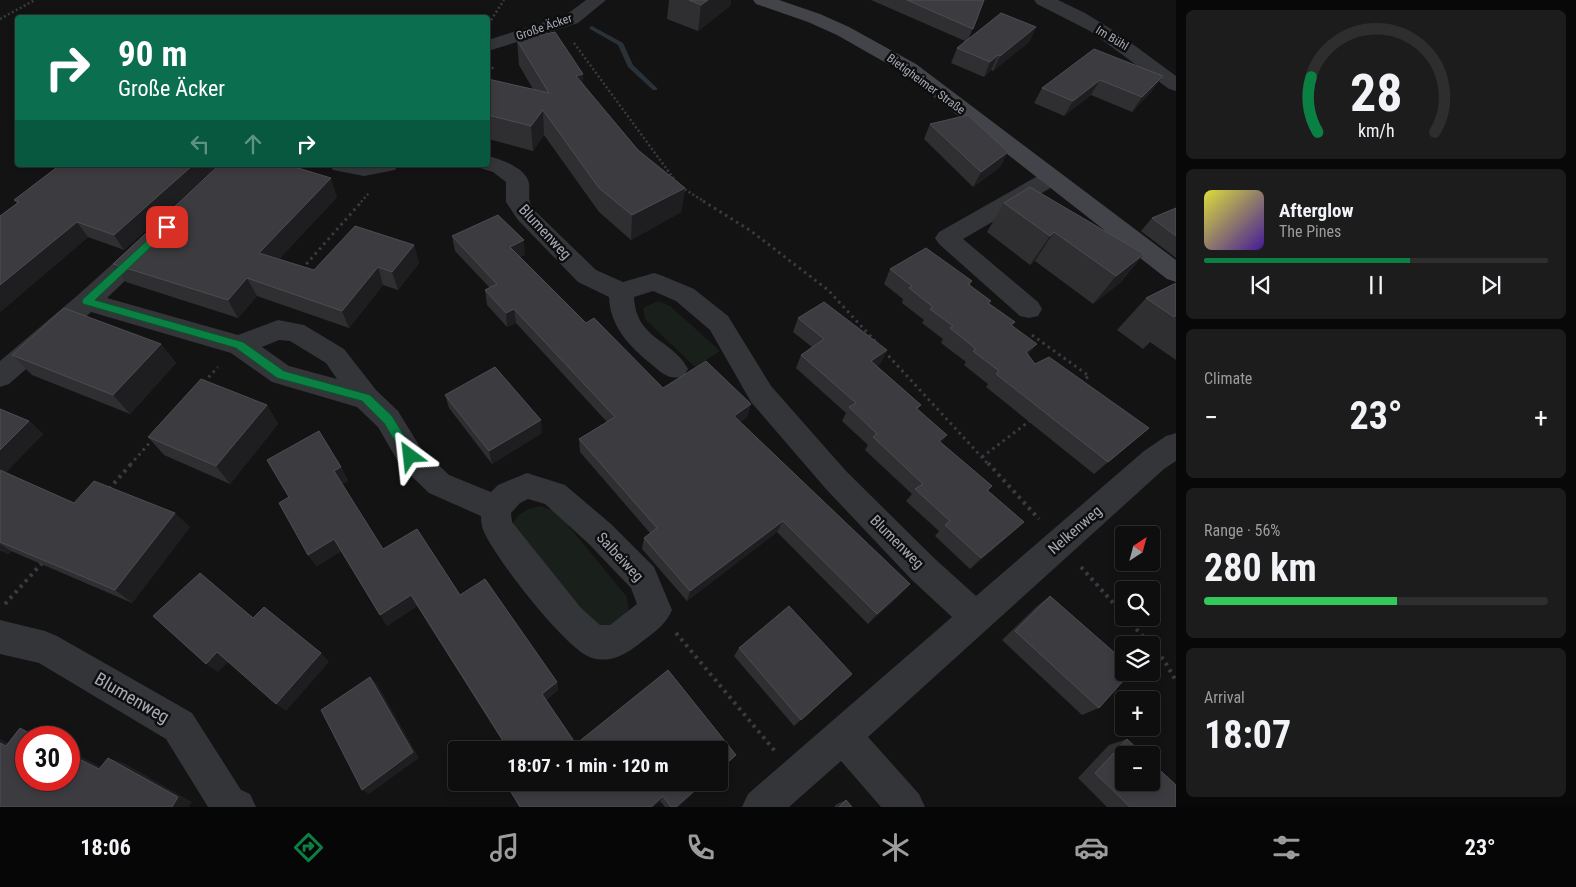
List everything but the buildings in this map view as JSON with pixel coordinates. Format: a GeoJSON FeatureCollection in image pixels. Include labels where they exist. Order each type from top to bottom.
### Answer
{"type":"FeatureCollection","features":[{"type":"Feature","properties":{"kind":"street","name":"Große Äcker"},"geometry":{"type":"LineString","coordinates":[[490,45],[574,18],[597,0]]}},
{"type":"Feature","properties":{"kind":"street","name":"Bietigheimer Straße"},"geometry":{"type":"LineString","coordinates":[[762,0],[844,30],[909,68],[1176,273]]}},
{"type":"Feature","properties":{"kind":"street","name":"Im Bühl"},"geometry":{"type":"LineString","coordinates":[[1043,0],[1057,5],[1129,48],[1176,85]]}},
{"type":"Feature","properties":{"kind":"street","name":"Blumenweg"},"geometry":{"type":"LineString","coordinates":[[490,164],[501,167],[517,180],[517,202],[526,215],[587,276],[621,292],[654,282],[685,295],[719,323],[761,394],[836,480],[923,569],[976,618]]}},
{"type":"Feature","properties":{"kind":"street"},"geometry":{"type":"LineString","coordinates":[[352,167],[368,170],[379,167]]}},
{"type":"Feature","properties":{"kind":"street"},"geometry":{"type":"LineString","coordinates":[[1029,309],[947,238],[1051,178]]}},
{"type":"Feature","properties":{"kind":"street"},"geometry":{"type":"LineString","coordinates":[[0,376],[87,302],[164,230]]}},
{"type":"Feature","properties":{"kind":"street"},"geometry":{"type":"LineString","coordinates":[[621,292],[622,316],[631,330],[675,369]]}},
{"type":"Feature","properties":{"kind":"street"},"geometry":{"type":"LineString","coordinates":[[87,302],[239,345],[281,374],[366,398]]}},
{"type":"Feature","properties":{"kind":"street"},"geometry":{"type":"LineString","coordinates":[[239,345],[278,330],[295,332],[335,356],[366,398],[388,419],[410,456],[439,484],[495,508],[497,527],[517,555],[568,620],[594,642],[616,642],[656,610]]}},
{"type":"Feature","properties":{"kind":"street","name":"Nelkenweg"},"geometry":{"type":"LineString","coordinates":[[976,618],[1154,460],[1176,445]]}},
{"type":"Feature","properties":{"kind":"street","name":"Salbeiweg"},"geometry":{"type":"LineString","coordinates":[[495,508],[509,494],[527,486],[554,494],[600,534],[642,578],[656,610]]}},
{"type":"Feature","properties":{"kind":"street"},"geometry":{"type":"LineString","coordinates":[[761,807],[976,618]]}},
{"type":"Feature","properties":{"kind":"street","name":"Blumenweg"},"geometry":{"type":"LineString","coordinates":[[0,637],[45,648],[179,726],[230,806]]}},
{"type":"Feature","properties":{"kind":"street"},"geometry":{"type":"LineString","coordinates":[[843,736],[906,807]]}},
{"type":"Feature","properties":{"kind":"path"},"geometry":{"type":"LineString","coordinates":[[0,19],[35,0]]}},
{"type":"Feature","properties":{"kind":"path"},"geometry":{"type":"LineString","coordinates":[[490,22],[504,0]]}},
{"type":"Feature","properties":{"kind":"path"},"geometry":{"type":"LineString","coordinates":[[547,28],[577,44],[678,185],[751,231],[828,290],[1115,604]]}},
{"type":"Feature","properties":{"kind":"path"},"geometry":{"type":"LineString","coordinates":[[297,275],[369,192]]}},
{"type":"Feature","properties":{"kind":"path"},"geometry":{"type":"LineString","coordinates":[[1029,309],[1022,328],[1089,376],[1074,388]]}},
{"type":"Feature","properties":{"kind":"path"},"geometry":{"type":"LineString","coordinates":[[202,385],[239,345]]}},
{"type":"Feature","properties":{"kind":"path"},"geometry":{"type":"LineString","coordinates":[[982,457],[1035,417]]}},
{"type":"Feature","properties":{"kind":"path"},"geometry":{"type":"LineString","coordinates":[[104,495],[156,436]]}},
{"type":"Feature","properties":{"kind":"path"},"geometry":{"type":"LineString","coordinates":[[0,610],[46,560]]}},
{"type":"Feature","properties":{"kind":"path"},"geometry":{"type":"LineString","coordinates":[[656,610],[796,776]]}},
{"type":"Feature","properties":{"kind":"path"},"geometry":{"type":"LineString","coordinates":[[1133,626],[1143,636]]}},
{"type":"Feature","properties":{"kind":"path"},"geometry":{"type":"LineString","coordinates":[[1160,655],[1176,681]]}},
{"type":"Feature","properties":{"kind":"shaded area"},"geometry":{"type":"Polygon","coordinates":[[[658,301],[670,306],[720,351],[695,367],[645,319],[643,308],[658,301]]]}},
{"type":"Feature","properties":{"kind":"shaded area"},"geometry":{"type":"Polygon","coordinates":[[[541,506],[557,512],[627,597],[630,621],[600,639],[509,531],[517,517],[529,509],[541,506]]]}},
{"type":"Feature","properties":{"kind":"waterway"},"geometry":{"type":"LineString","coordinates":[[592,28],[621,44],[630,66],[655,89]]}},
{"type":"Feature","properties":{"kind":"route"},"geometry":{"type":"LineString","coordinates":[[167,227],[87,302],[239,345],[281,374],[366,398],[388,419],[410,456]]}}]}
